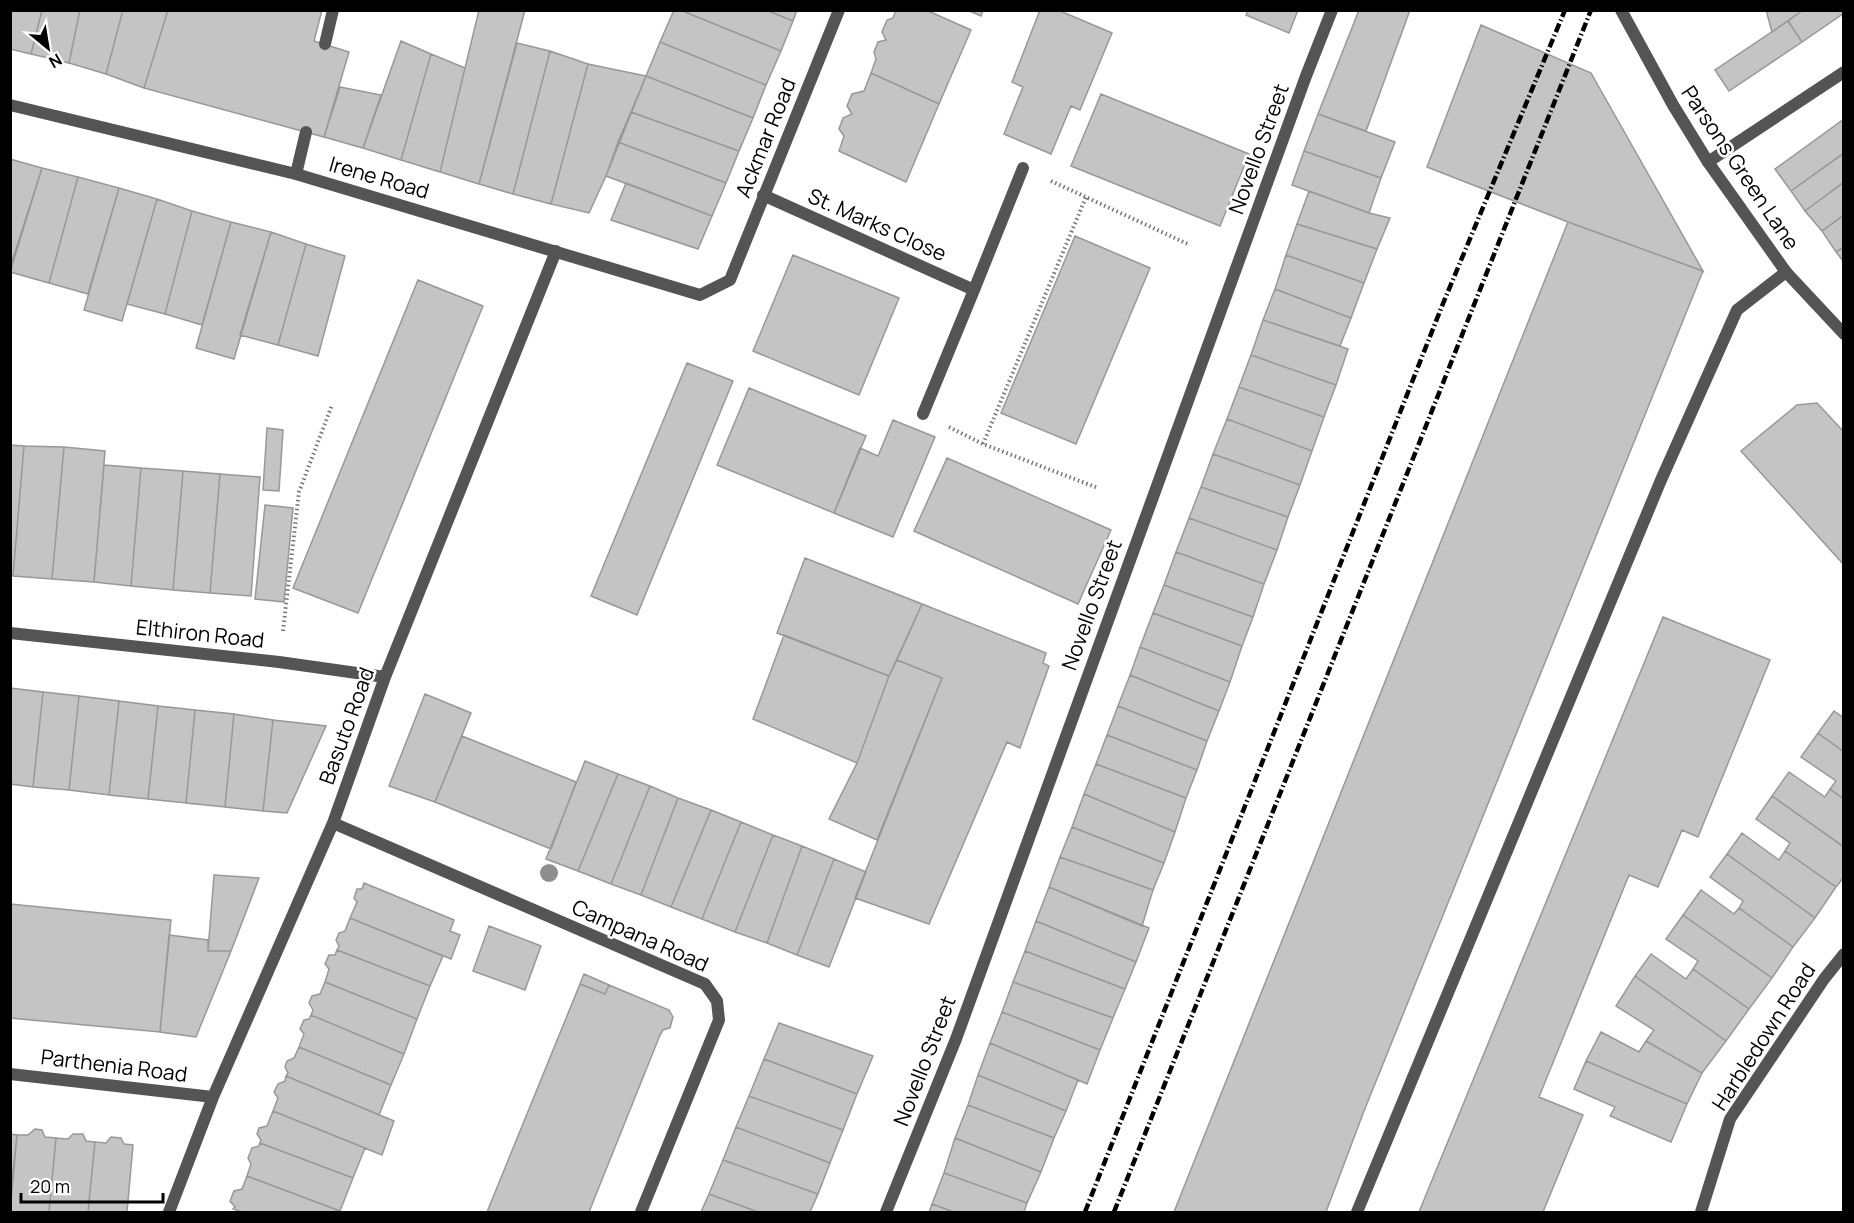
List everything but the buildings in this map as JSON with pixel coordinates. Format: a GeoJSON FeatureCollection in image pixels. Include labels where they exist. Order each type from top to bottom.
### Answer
{"type":"FeatureCollection","features":[{"type":"Feature","properties":{"kind":"street"},"geometry":{"type":"LineString","coordinates":[[326,44],[333,10]]}},
{"type":"Feature","properties":{"kind":"street","name":"Ackmar Road"},"geometry":{"type":"LineString","coordinates":[[730,280],[839,10]]}},
{"type":"Feature","properties":{"kind":"street","name":"Novello Street"},"geometry":{"type":"LineString","coordinates":[[886,1212],[956,1039],[1233,275],[1332,10]]}},
{"type":"Feature","properties":{"kind":"street","name":"Parsons Green Lane"},"geometry":{"type":"LineString","coordinates":[[1621,10],[1673,105],[1708,162],[1786,272],[1844,334]]}},
{"type":"Feature","properties":{"kind":"street"},"geometry":{"type":"LineString","coordinates":[[1708,162],[1844,72]]}},
{"type":"Feature","properties":{"kind":"street","name":"Irene Road"},"geometry":{"type":"LineString","coordinates":[[10,105],[296,174],[700,295],[730,280]]}},
{"type":"Feature","properties":{"kind":"street"},"geometry":{"type":"LineString","coordinates":[[296,174],[306,132]]}},
{"type":"Feature","properties":{"kind":"street"},"geometry":{"type":"LineString","coordinates":[[923,414],[1023,168]]}},
{"type":"Feature","properties":{"kind":"street","name":"St. Marks Close"},"geometry":{"type":"LineString","coordinates":[[763,195],[974,290]]}},
{"type":"Feature","properties":{"kind":"street","name":"Basuto Road"},"geometry":{"type":"LineString","coordinates":[[169,1212],[213,1097],[333,823],[385,677],[556,251]]}},
{"type":"Feature","properties":{"kind":"street"},"geometry":{"type":"LineString","coordinates":[[1358,1212],[1661,480],[1737,310],[1786,272]]}},
{"type":"Feature","properties":{"kind":"street","name":"Elthiron Road"},"geometry":{"type":"LineString","coordinates":[[10,633],[279,662],[385,677]]}},
{"type":"Feature","properties":{"kind":"street","name":"Campana Road"},"geometry":{"type":"LineString","coordinates":[[333,823],[705,984],[717,1001],[719,1020],[641,1212]]}},
{"type":"Feature","properties":{"kind":"street","name":"Harbledown Road"},"geometry":{"type":"LineString","coordinates":[[1701,1212],[1730,1119],[1824,979],[1844,954]]}},
{"type":"Feature","properties":{"kind":"street","name":"Parthenia Road"},"geometry":{"type":"LineString","coordinates":[[10,1074],[213,1097]]}},
{"type":"Feature","properties":{"kind":"path"},"geometry":{"type":"LineString","coordinates":[[1023,168],[1190,246]]}},
{"type":"Feature","properties":{"kind":"path"},"geometry":{"type":"LineString","coordinates":[[983,444],[1086,197]]}},
{"type":"Feature","properties":{"kind":"path"},"geometry":{"type":"LineString","coordinates":[[279,662],[299,492],[332,405]]}},
{"type":"Feature","properties":{"kind":"path"},"geometry":{"type":"LineString","coordinates":[[923,414],[983,444],[1098,488]]}},
{"type":"Feature","properties":{"kind":"railway"},"geometry":{"type":"LineString","coordinates":[[1085,1212],[1442,306],[1565,10]]}},
{"type":"Feature","properties":{"kind":"railway"},"geometry":{"type":"LineString","coordinates":[[1114,1212],[1591,10]]}}]}
